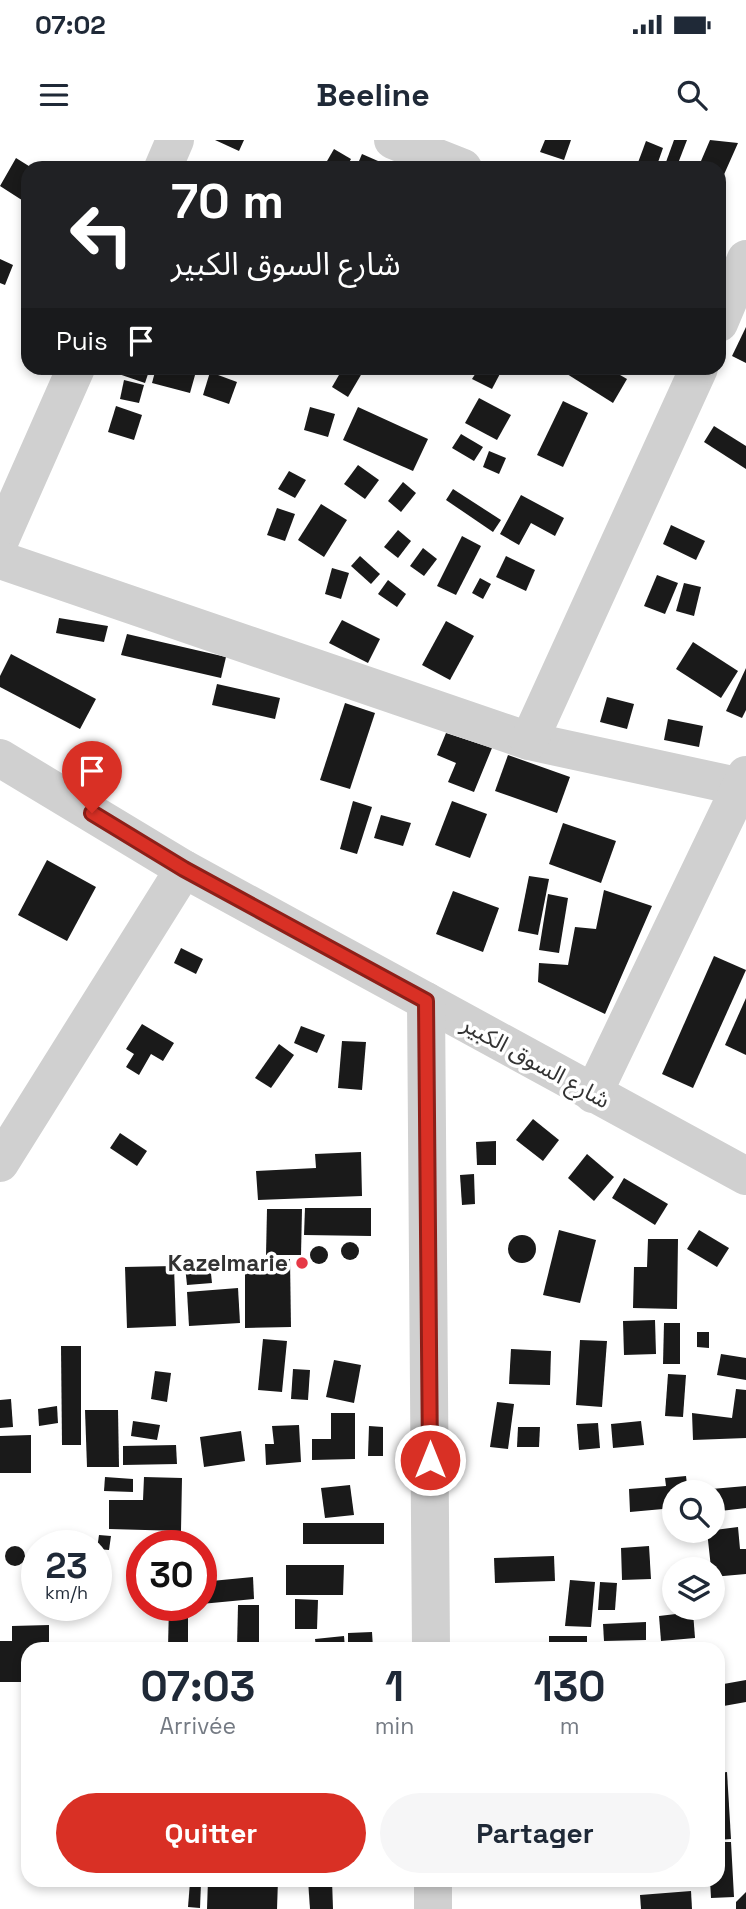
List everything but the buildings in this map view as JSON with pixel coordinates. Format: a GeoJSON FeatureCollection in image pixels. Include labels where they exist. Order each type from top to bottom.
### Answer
{"type":"FeatureCollection","features":[{"type":"Feature","properties":{"kind":"street"},"geometry":{"type":"LineString","coordinates":[[166,161],[175,140]]}},
{"type":"Feature","properties":{"kind":"street"},"geometry":{"type":"LineString","coordinates":[[393,140],[446,161]]}},
{"type":"Feature","properties":{"kind":"street"},"geometry":{"type":"LineString","coordinates":[[726,305],[738,273]]}},
{"type":"Feature","properties":{"kind":"street"},"geometry":{"type":"LineString","coordinates":[[0,540],[73,375]]}},
{"type":"Feature","properties":{"kind":"street"},"geometry":{"type":"LineString","coordinates":[[529,741],[696,375]]}},
{"type":"Feature","properties":{"kind":"street"},"geometry":{"type":"LineString","coordinates":[[0,561],[529,741],[744,783],[593,1094]]}},
{"type":"Feature","properties":{"kind":"street","name":"شارع السوق الكبير"},"geometry":{"type":"LineString","coordinates":[[0,758],[184,869],[746,1176]]}},
{"type":"Feature","properties":{"kind":"street"},"geometry":{"type":"LineString","coordinates":[[0,1163],[184,869]]}},
{"type":"Feature","properties":{"kind":"street"},"geometry":{"type":"LineString","coordinates":[[426,1001],[431,1642]]}},
{"type":"Feature","properties":{"kind":"street"},"geometry":{"type":"LineString","coordinates":[[433,1887],[433,1909]]}},
{"type":"Feature","properties":{"kind":"place","name":"Kazelmarie"},"geometry":{"type":"Point","coordinates":[302,1263]}},
{"type":"Feature","properties":{"kind":"route"},"geometry":{"type":"LineString","coordinates":[[92,813],[184,869],[426,1001],[430,1460]]}}]}
